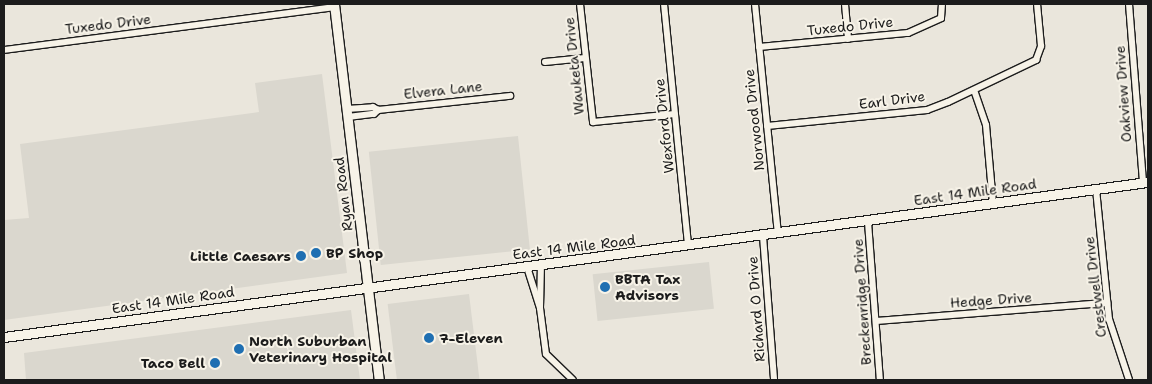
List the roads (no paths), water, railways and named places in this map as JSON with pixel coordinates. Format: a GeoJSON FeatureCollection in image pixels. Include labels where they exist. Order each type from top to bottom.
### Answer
{"type":"FeatureCollection","features":[{"type":"Feature","properties":{"kind":"main road","name":"Ryan Road"},"geometry":{"type":"LineString","coordinates":[[334,5],[379,380]]}},
{"type":"Feature","properties":{"kind":"main road","name":"East 14 Mile Road"},"geometry":{"type":"LineString","coordinates":[[4,337],[868,222],[1146,182]]}},
{"type":"Feature","properties":{"kind":"street","name":"Wauketa Drive"},"geometry":{"type":"LineString","coordinates":[[580,4],[591,118],[595,124],[675,114]]}},
{"type":"Feature","properties":{"kind":"street","name":"Wexford Drive"},"geometry":{"type":"LineString","coordinates":[[664,4],[688,246]]}},
{"type":"Feature","properties":{"kind":"street","name":"Norwood Drive"},"geometry":{"type":"LineString","coordinates":[[755,4],[778,234]]}},
{"type":"Feature","properties":{"kind":"street"},"geometry":{"type":"LineString","coordinates":[[845,4],[848,39]]}},
{"type":"Feature","properties":{"kind":"street","name":"Tuxedo Drive"},"geometry":{"type":"LineString","coordinates":[[759,48],[908,33],[940,18],[942,4]]}},
{"type":"Feature","properties":{"kind":"street","name":"Earl Drive"},"geometry":{"type":"LineString","coordinates":[[767,126],[927,110],[974,90],[1039,57],[1037,4]]}},
{"type":"Feature","properties":{"kind":"street","name":"Oakview Drive"},"geometry":{"type":"LineString","coordinates":[[1129,4],[1146,182]]}},
{"type":"Feature","properties":{"kind":"street","name":"Tuxedo Drive"},"geometry":{"type":"LineString","coordinates":[[4,50],[334,5]]}},
{"type":"Feature","properties":{"kind":"street"},"geometry":{"type":"LineString","coordinates":[[545,62],[585,58]]}},
{"type":"Feature","properties":{"kind":"street"},"geometry":{"type":"LineString","coordinates":[[974,90],[986,125],[993,203]]}},
{"type":"Feature","properties":{"kind":"street","name":"Elvera Lane"},"geometry":{"type":"LineString","coordinates":[[347,113],[373,107],[378,110],[510,96]]}},
{"type":"Feature","properties":{"kind":"street","name":"Crestwell Drive"},"geometry":{"type":"LineString","coordinates":[[1096,189],[1107,303],[1114,342],[1129,380]]}},
{"type":"Feature","properties":{"kind":"street","name":"Breckenridge Drive"},"geometry":{"type":"LineString","coordinates":[[868,222],[880,380]]}},
{"type":"Feature","properties":{"kind":"street","name":"Richard O Drive"},"geometry":{"type":"LineString","coordinates":[[763,236],[774,380]]}},
{"type":"Feature","properties":{"kind":"street"},"geometry":{"type":"LineString","coordinates":[[541,265],[540,308],[546,354],[574,380]]}},
{"type":"Feature","properties":{"kind":"street"},"geometry":{"type":"LineString","coordinates":[[527,267],[540,308]]}},
{"type":"Feature","properties":{"kind":"street","name":"Hedge Drive"},"geometry":{"type":"LineString","coordinates":[[876,321],[1107,303]]}},
{"type":"Feature","properties":{"kind":"place","name":"BP Shop"},"geometry":{"type":"Point","coordinates":[316,253]}},
{"type":"Feature","properties":{"kind":"place","name":"Little Caesars"},"geometry":{"type":"Point","coordinates":[301,256]}},
{"type":"Feature","properties":{"kind":"place","name":"BBTA Tax Advisors"},"geometry":{"type":"Point","coordinates":[605,287]}},
{"type":"Feature","properties":{"kind":"place","name":"7-Eleven"},"geometry":{"type":"Point","coordinates":[429,338]}},
{"type":"Feature","properties":{"kind":"place","name":"North Suburban Veterinary Hospital"},"geometry":{"type":"Point","coordinates":[239,349]}},
{"type":"Feature","properties":{"kind":"place","name":"Taco Bell"},"geometry":{"type":"Point","coordinates":[215,363]}}]}
